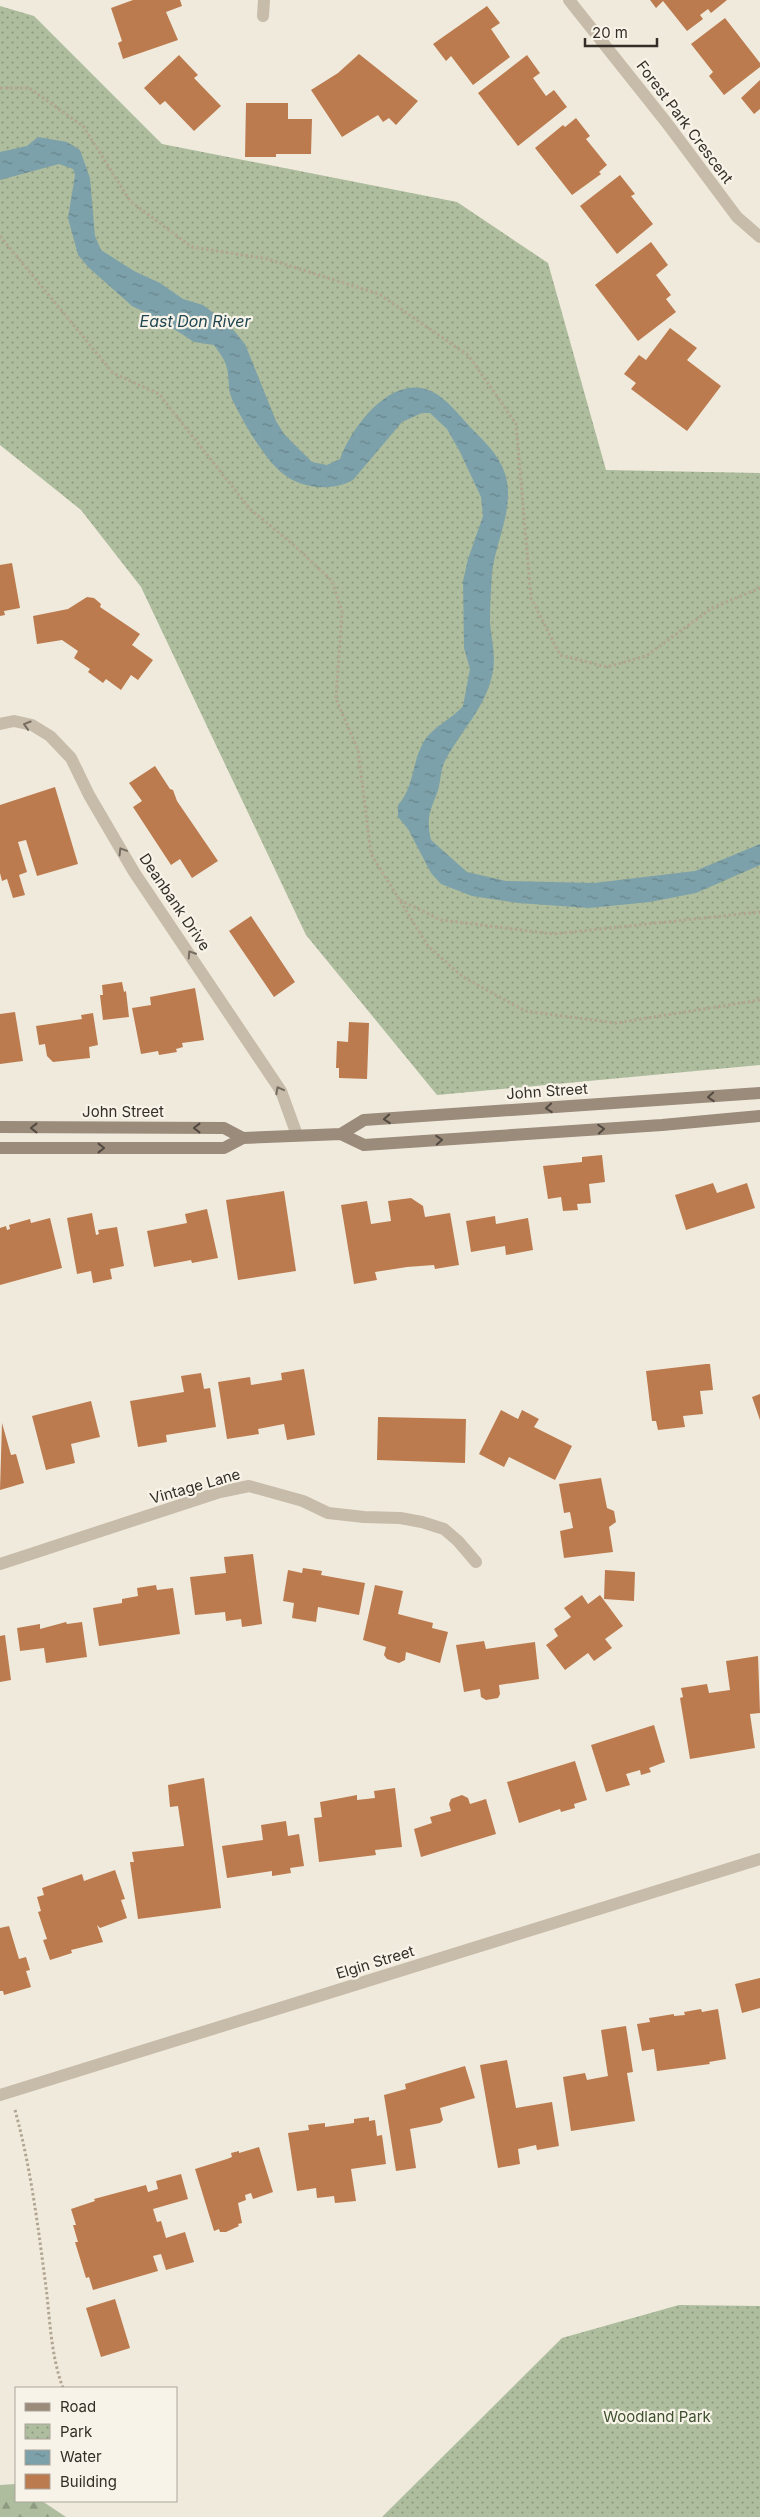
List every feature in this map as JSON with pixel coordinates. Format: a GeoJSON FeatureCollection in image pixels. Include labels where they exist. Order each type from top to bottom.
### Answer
{"type":"FeatureCollection","features":[{"type":"Feature","properties":{"kind":"main road","name":"John Street"},"geometry":{"type":"LineString","coordinates":[[340,1134],[364,1120],[760,1093]]}},
{"type":"Feature","properties":{"kind":"main road","name":"John Street"},"geometry":{"type":"LineString","coordinates":[[0,1148],[224,1148],[243,1138],[340,1134],[364,1145],[681,1124],[760,1116]]}},
{"type":"Feature","properties":{"kind":"main road","name":"John Street"},"geometry":{"type":"LineString","coordinates":[[0,1128],[224,1128],[243,1138]]}},
{"type":"Feature","properties":{"kind":"street"},"geometry":{"type":"LineString","coordinates":[[263,16],[264,0]]}},
{"type":"Feature","properties":{"kind":"street","name":"Forest Park Crescent"},"geometry":{"type":"LineString","coordinates":[[569,0],[666,122],[737,217],[760,237]]}},
{"type":"Feature","properties":{"kind":"street","name":"Deanbank Drive"},"geometry":{"type":"LineString","coordinates":[[0,724],[14,721],[32,725],[50,736],[71,758],[89,795],[134,872],[281,1091],[297,1136]]}},
{"type":"Feature","properties":{"kind":"street","name":"Vintage Lane"},"geometry":{"type":"LineString","coordinates":[[0,1564],[220,1492],[249,1486],[303,1501],[328,1513],[400,1518],[422,1522],[444,1530],[458,1541],[476,1562]]}},
{"type":"Feature","properties":{"kind":"street","name":"Elgin Street"},"geometry":{"type":"LineString","coordinates":[[0,2095],[760,1860]]}},
{"type":"Feature","properties":{"kind":"path"},"geometry":{"type":"LineString","coordinates":[[0,88],[29,88],[83,126],[130,201],[192,247],[268,259],[379,294],[469,356],[516,424],[531,598],[560,655],[607,667],[646,656],[712,608],[760,588]]}},
{"type":"Feature","properties":{"kind":"path"},"geometry":{"type":"LineString","coordinates":[[0,236],[113,373],[158,394],[250,509],[332,581],[342,612],[336,699],[358,750],[371,854],[428,946],[463,977],[525,1011],[616,1023],[760,1000]]}},
{"type":"Feature","properties":{"kind":"path"},"geometry":{"type":"LineString","coordinates":[[399,900],[441,920],[553,934],[760,912]]}},
{"type":"Feature","properties":{"kind":"path"},"geometry":{"type":"LineString","coordinates":[[13,2102],[26,2152],[52,2336],[62,2387]]}},
{"type":"Feature","properties":{"kind":"green space"},"geometry":{"type":"Polygon","coordinates":[[[0,6],[34,16],[162,144],[457,202],[548,263],[606,470],[760,473],[760,1065],[437,1095],[306,935],[141,587],[81,510],[0,445],[0,6]]]}},
{"type":"Feature","properties":{"kind":"green space","name":"Woodland Park"},"geometry":{"type":"Polygon","coordinates":[[[679,2305],[760,2306],[760,2517],[382,2517],[562,2338],[679,2305]]]}},
{"type":"Feature","properties":{"kind":"green space"},"geometry":{"type":"Polygon","coordinates":[[[15,2484],[15,2502],[44,2502],[66,2517],[0,2517],[0,2485],[15,2484]]]}},
{"type":"Feature","properties":{"kind":"water","name":"East Don River"},"geometry":{"type":"Polygon","coordinates":[[[38,137],[67,142],[80,150],[90,178],[95,236],[101,250],[134,271],[160,283],[183,299],[203,305],[230,326],[245,344],[276,421],[284,434],[312,462],[327,465],[340,459],[354,432],[376,406],[389,396],[403,389],[418,388],[433,392],[448,403],[487,444],[504,470],[508,489],[508,501],[494,561],[490,604],[494,652],[493,671],[485,696],[444,763],[430,815],[431,840],[467,872],[506,881],[594,883],[695,871],[760,844],[760,865],[696,893],[650,902],[589,908],[518,903],[472,896],[441,884],[431,873],[408,829],[398,817],[398,805],[407,792],[418,754],[425,740],[435,729],[463,706],[470,669],[464,648],[463,581],[468,559],[483,516],[481,497],[460,452],[447,429],[430,413],[422,413],[402,422],[353,480],[335,486],[316,487],[289,478],[267,457],[241,417],[230,395],[225,362],[214,345],[194,342],[157,318],[132,306],[88,267],[78,255],[68,218],[75,175],[73,169],[59,164],[0,180],[0,152],[27,146],[38,137]]]}},
{"type":"Feature","properties":{"kind":"building"},"geometry":{"type":"Polygon","coordinates":[[[133,0],[180,0],[182,6],[166,12],[178,40],[123,59],[118,43],[122,41],[111,8],[133,0]]]}},
{"type":"Feature","properties":{"kind":"building"},"geometry":{"type":"Polygon","coordinates":[[[650,0],[727,0],[711,13],[708,9],[700,15],[703,19],[687,31],[663,1],[656,8],[650,0]]]}},
{"type":"Feature","properties":{"kind":"building"},"geometry":{"type":"Polygon","coordinates":[[[487,6],[500,23],[491,29],[510,57],[473,85],[451,56],[446,61],[433,44],[487,6]]]}},
{"type":"Feature","properties":{"kind":"building"},"geometry":{"type":"Polygon","coordinates":[[[725,18],[760,63],[760,67],[724,95],[709,76],[713,72],[691,44],[725,18]]]}},
{"type":"Feature","properties":{"kind":"building"},"geometry":{"type":"Polygon","coordinates":[[[359,54],[418,101],[396,125],[389,118],[383,122],[378,115],[342,137],[311,90],[338,73],[359,54]]]}},
{"type":"Feature","properties":{"kind":"building"},"geometry":{"type":"Polygon","coordinates":[[[179,55],[198,75],[194,78],[221,106],[194,131],[165,101],[160,105],[144,88],[179,55]]]}},
{"type":"Feature","properties":{"kind":"building"},"geometry":{"type":"Polygon","coordinates":[[[527,55],[540,73],[533,78],[546,96],[554,90],[567,107],[518,146],[478,93],[527,55]]]}},
{"type":"Feature","properties":{"kind":"building"},"geometry":{"type":"Polygon","coordinates":[[[760,80],[760,109],[754,114],[741,98],[760,80]]]}},
{"type":"Feature","properties":{"kind":"building"},"geometry":{"type":"Polygon","coordinates":[[[246,103],[288,103],[288,119],[312,119],[311,154],[276,154],[276,157],[245,157],[246,103]]]}},
{"type":"Feature","properties":{"kind":"building"},"geometry":{"type":"Polygon","coordinates":[[[576,118],[590,136],[586,139],[607,165],[599,172],[601,174],[572,195],[535,148],[563,125],[565,127],[576,118]]]}},
{"type":"Feature","properties":{"kind":"building"},"geometry":{"type":"Polygon","coordinates":[[[620,175],[635,194],[631,196],[653,224],[617,254],[580,206],[620,175]]]}},
{"type":"Feature","properties":{"kind":"building"},"geometry":{"type":"Polygon","coordinates":[[[651,242],[668,265],[656,275],[671,295],[666,299],[676,312],[638,341],[595,285],[651,242]]]}},
{"type":"Feature","properties":{"kind":"building"},"geometry":{"type":"Polygon","coordinates":[[[670,328],[697,348],[687,360],[721,386],[687,431],[631,389],[636,383],[624,374],[639,355],[646,360],[670,328]]]}},
{"type":"Feature","properties":{"kind":"building"},"geometry":{"type":"Polygon","coordinates":[[[12,563],[20,608],[4,611],[5,615],[0,616],[0,565],[12,563]]]}},
{"type":"Feature","properties":{"kind":"building"},"geometry":{"type":"Polygon","coordinates":[[[87,597],[94,598],[101,604],[100,607],[140,634],[132,645],[153,660],[138,680],[131,675],[121,690],[106,679],[103,683],[88,672],[90,669],[74,658],[78,651],[62,640],[37,644],[33,616],[68,609],[87,597]]]}},
{"type":"Feature","properties":{"kind":"building"},"geometry":{"type":"Polygon","coordinates":[[[155,766],[170,789],[173,790],[177,801],[218,861],[192,878],[180,859],[171,865],[133,807],[142,801],[129,783],[155,766]]]}},
{"type":"Feature","properties":{"kind":"building"},"geometry":{"type":"Polygon","coordinates":[[[55,787],[78,864],[37,876],[26,840],[18,842],[27,872],[19,875],[25,895],[13,898],[7,879],[2,881],[0,873],[0,805],[55,787]]]}},
{"type":"Feature","properties":{"kind":"building"},"geometry":{"type":"Polygon","coordinates":[[[251,916],[295,982],[274,997],[229,931],[251,916]]]}},
{"type":"Feature","properties":{"kind":"building"},"geometry":{"type":"Polygon","coordinates":[[[122,982],[124,992],[126,991],[129,1017],[103,1020],[100,995],[103,995],[102,985],[122,982]]]}},
{"type":"Feature","properties":{"kind":"building"},"geometry":{"type":"Polygon","coordinates":[[[195,988],[204,1040],[182,1043],[183,1047],[176,1049],[177,1052],[159,1055],[158,1051],[141,1054],[132,1008],[151,1005],[150,997],[195,988]]]}},
{"type":"Feature","properties":{"kind":"building"},"geometry":{"type":"Polygon","coordinates":[[[15,1012],[23,1061],[0,1064],[0,1014],[15,1012]]]}},
{"type":"Feature","properties":{"kind":"building"},"geometry":{"type":"Polygon","coordinates":[[[93,1013],[98,1045],[89,1047],[90,1058],[53,1062],[47,1056],[45,1044],[39,1045],[36,1026],[82,1019],[81,1015],[93,1013]]]}},
{"type":"Feature","properties":{"kind":"building"},"geometry":{"type":"Polygon","coordinates":[[[349,1022],[369,1023],[367,1079],[339,1078],[339,1068],[336,1068],[337,1041],[348,1042],[349,1022]]]}},
{"type":"Feature","properties":{"kind":"building"},"geometry":{"type":"Polygon","coordinates":[[[602,1155],[605,1182],[589,1184],[591,1203],[577,1204],[578,1210],[563,1211],[561,1197],[548,1199],[543,1166],[582,1162],[582,1157],[602,1155]]]}},
{"type":"Feature","properties":{"kind":"building"},"geometry":{"type":"Polygon","coordinates":[[[713,1183],[717,1193],[747,1183],[755,1208],[686,1230],[675,1195],[713,1183]]]}},
{"type":"Feature","properties":{"kind":"building"},"geometry":{"type":"Polygon","coordinates":[[[284,1191],[296,1271],[238,1280],[226,1200],[284,1191]]]}},
{"type":"Feature","properties":{"kind":"building"},"geometry":{"type":"Polygon","coordinates":[[[411,1198],[423,1206],[425,1217],[450,1213],[459,1265],[435,1269],[434,1265],[407,1267],[375,1272],[377,1280],[354,1284],[341,1205],[367,1201],[371,1224],[391,1221],[388,1201],[411,1198]]]}},
{"type":"Feature","properties":{"kind":"building"},"geometry":{"type":"Polygon","coordinates":[[[207,1209],[218,1258],[192,1263],[191,1260],[154,1267],[147,1231],[187,1223],[185,1214],[207,1209]]]}},
{"type":"Feature","properties":{"kind":"building"},"geometry":{"type":"Polygon","coordinates":[[[92,1213],[96,1235],[99,1234],[98,1230],[117,1227],[124,1266],[110,1269],[112,1279],[93,1283],[91,1271],[77,1274],[67,1218],[92,1213]]]}},
{"type":"Feature","properties":{"kind":"building"},"geometry":{"type":"Polygon","coordinates":[[[495,1216],[496,1224],[528,1218],[533,1250],[506,1255],[505,1246],[471,1252],[466,1221],[495,1216]]]}},
{"type":"Feature","properties":{"kind":"building"},"geometry":{"type":"Polygon","coordinates":[[[50,1218],[62,1268],[0,1285],[0,1228],[6,1226],[7,1230],[10,1229],[9,1225],[30,1219],[31,1223],[50,1218]]]}},
{"type":"Feature","properties":{"kind":"building"},"geometry":{"type":"Polygon","coordinates":[[[710,1364],[713,1390],[700,1391],[703,1414],[683,1416],[685,1427],[658,1430],[656,1421],[652,1421],[646,1371],[710,1364]]]}},
{"type":"Feature","properties":{"kind":"building"},"geometry":{"type":"Polygon","coordinates":[[[304,1369],[315,1435],[287,1440],[284,1424],[258,1429],[259,1434],[227,1439],[218,1382],[250,1377],[251,1385],[282,1380],[281,1373],[304,1369]]]}},
{"type":"Feature","properties":{"kind":"building"},"geometry":{"type":"Polygon","coordinates":[[[201,1373],[204,1389],[210,1388],[216,1427],[166,1435],[167,1442],[138,1447],[130,1401],[184,1392],[181,1376],[201,1373]]]}},
{"type":"Feature","properties":{"kind":"building"},"geometry":{"type":"Polygon","coordinates":[[[760,1394],[760,1420],[752,1397],[760,1394]]]}},
{"type":"Feature","properties":{"kind":"building"},"geometry":{"type":"Polygon","coordinates":[[[91,1401],[100,1437],[71,1444],[75,1463],[46,1470],[32,1416],[91,1401]]]}},
{"type":"Feature","properties":{"kind":"building"},"geometry":{"type":"Polygon","coordinates":[[[501,1410],[518,1419],[522,1410],[539,1419],[534,1427],[572,1446],[555,1480],[509,1457],[504,1467],[479,1454],[501,1410]]]}},
{"type":"Feature","properties":{"kind":"building"},"geometry":{"type":"Polygon","coordinates":[[[378,1417],[466,1419],[465,1463],[377,1460],[378,1417]]]}},
{"type":"Feature","properties":{"kind":"building"},"geometry":{"type":"Polygon","coordinates":[[[2,1423],[11,1455],[16,1454],[24,1483],[0,1490],[2,1423]]]}},
{"type":"Feature","properties":{"kind":"building"},"geometry":{"type":"Polygon","coordinates":[[[601,1478],[607,1508],[614,1511],[616,1522],[609,1527],[613,1552],[564,1558],[560,1531],[573,1528],[570,1512],[564,1513],[559,1484],[601,1478]]]}},
{"type":"Feature","properties":{"kind":"building"},"geometry":{"type":"Polygon","coordinates":[[[253,1554],[262,1624],[242,1627],[241,1619],[226,1621],[225,1612],[195,1615],[190,1577],[226,1573],[224,1557],[253,1554]]]}},
{"type":"Feature","properties":{"kind":"building"},"geometry":{"type":"Polygon","coordinates":[[[303,1568],[322,1571],[321,1575],[365,1583],[359,1615],[318,1607],[316,1622],[292,1618],[294,1603],[283,1601],[288,1570],[302,1573],[303,1568]]]}},
{"type":"Feature","properties":{"kind":"building"},"geometry":{"type":"Polygon","coordinates":[[[605,1570],[635,1572],[634,1601],[604,1599],[605,1570]]]}},
{"type":"Feature","properties":{"kind":"building"},"geometry":{"type":"Polygon","coordinates":[[[156,1585],[157,1590],[173,1588],[180,1634],[99,1646],[93,1608],[122,1603],[122,1599],[138,1596],[137,1588],[156,1585]]]}},
{"type":"Feature","properties":{"kind":"building"},"geometry":{"type":"Polygon","coordinates":[[[375,1585],[403,1591],[398,1614],[433,1623],[432,1628],[448,1632],[440,1663],[406,1652],[405,1660],[399,1663],[387,1659],[384,1655],[386,1647],[363,1640],[375,1585]]]}},
{"type":"Feature","properties":{"kind":"building"},"geometry":{"type":"Polygon","coordinates":[[[582,1595],[588,1604],[600,1595],[623,1626],[605,1639],[612,1648],[594,1661],[588,1653],[565,1670],[546,1645],[558,1636],[554,1629],[571,1617],[564,1608],[582,1595]]]}},
{"type":"Feature","properties":{"kind":"building"},"geometry":{"type":"Polygon","coordinates":[[[66,1622],[67,1624],[82,1622],[87,1657],[46,1663],[44,1648],[20,1651],[17,1628],[40,1624],[40,1629],[66,1622]]]}},
{"type":"Feature","properties":{"kind":"building"},"geometry":{"type":"Polygon","coordinates":[[[5,1635],[11,1680],[0,1682],[0,1636],[5,1635]]]}},
{"type":"Feature","properties":{"kind":"building"},"geometry":{"type":"Polygon","coordinates":[[[484,1641],[486,1649],[535,1642],[539,1679],[499,1685],[500,1694],[498,1698],[486,1700],[481,1697],[480,1689],[464,1692],[456,1645],[484,1641]]]}},
{"type":"Feature","properties":{"kind":"building"},"geometry":{"type":"Polygon","coordinates":[[[758,1656],[760,1713],[750,1714],[755,1748],[690,1759],[680,1698],[683,1697],[681,1688],[707,1684],[709,1693],[730,1690],[726,1661],[758,1656]]]}},
{"type":"Feature","properties":{"kind":"building"},"geometry":{"type":"Polygon","coordinates":[[[654,1725],[665,1762],[649,1768],[651,1772],[641,1775],[640,1770],[626,1774],[630,1785],[606,1792],[591,1745],[654,1725]]]}},
{"type":"Feature","properties":{"kind":"building"},"geometry":{"type":"Polygon","coordinates":[[[575,1761],[587,1800],[574,1804],[575,1808],[561,1812],[560,1809],[519,1823],[507,1782],[575,1761]]]}},
{"type":"Feature","properties":{"kind":"building"},"geometry":{"type":"Polygon","coordinates":[[[204,1778],[221,1908],[138,1919],[130,1862],[134,1862],[132,1852],[184,1846],[178,1806],[170,1807],[168,1785],[204,1778]]]}},
{"type":"Feature","properties":{"kind":"building"},"geometry":{"type":"Polygon","coordinates":[[[395,1788],[402,1847],[375,1850],[376,1855],[319,1862],[314,1818],[322,1817],[320,1802],[357,1795],[357,1800],[375,1798],[374,1791],[395,1788]]]}},
{"type":"Feature","properties":{"kind":"building"},"geometry":{"type":"Polygon","coordinates":[[[462,1795],[468,1798],[470,1804],[486,1799],[496,1834],[421,1857],[414,1829],[432,1823],[430,1817],[451,1811],[449,1804],[451,1799],[462,1795]]]}},
{"type":"Feature","properties":{"kind":"building"},"geometry":{"type":"Polygon","coordinates":[[[286,1821],[288,1836],[299,1834],[304,1866],[290,1868],[291,1873],[272,1876],[272,1871],[227,1878],[222,1846],[263,1840],[261,1825],[286,1821]]]}},
{"type":"Feature","properties":{"kind":"building"},"geometry":{"type":"Polygon","coordinates":[[[115,1870],[125,1899],[121,1900],[127,1918],[100,1928],[97,1925],[103,1942],[71,1950],[72,1953],[50,1960],[43,1940],[47,1939],[38,1912],[41,1911],[37,1897],[44,1895],[42,1888],[82,1874],[84,1881],[115,1870]]]}},
{"type":"Feature","properties":{"kind":"building"},"geometry":{"type":"Polygon","coordinates":[[[9,1926],[19,1959],[26,1957],[30,1970],[26,1971],[31,1987],[4,1995],[3,1991],[0,1991],[0,1928],[9,1926]]]}},
{"type":"Feature","properties":{"kind":"building"},"geometry":{"type":"Polygon","coordinates":[[[760,1978],[760,2008],[742,2013],[735,1984],[760,1978]]]}},
{"type":"Feature","properties":{"kind":"building"},"geometry":{"type":"Polygon","coordinates":[[[701,2009],[702,2012],[718,2009],[726,2059],[709,2062],[710,2064],[657,2071],[654,2049],[642,2051],[637,2024],[650,2022],[649,2018],[674,2014],[674,2016],[685,2015],[684,2012],[701,2009]]]}},
{"type":"Feature","properties":{"kind":"building"},"geometry":{"type":"Polygon","coordinates":[[[626,2026],[633,2072],[627,2073],[635,2121],[571,2131],[563,2077],[585,2073],[587,2080],[608,2076],[601,2030],[626,2026]]]}},
{"type":"Feature","properties":{"kind":"building"},"geometry":{"type":"Polygon","coordinates":[[[507,2060],[516,2108],[552,2102],[559,2146],[537,2150],[536,2145],[518,2149],[520,2164],[498,2168],[480,2065],[507,2060]]]}},
{"type":"Feature","properties":{"kind":"building"},"geometry":{"type":"Polygon","coordinates":[[[465,2066],[475,2098],[440,2108],[443,2120],[440,2123],[410,2129],[416,2168],[396,2171],[384,2095],[406,2089],[405,2084],[465,2066]]]}},
{"type":"Feature","properties":{"kind":"building"},"geometry":{"type":"Polygon","coordinates":[[[369,2117],[369,2121],[375,2120],[377,2136],[382,2135],[386,2164],[351,2169],[356,2201],[335,2203],[334,2196],[317,2198],[316,2188],[297,2191],[288,2133],[309,2130],[308,2125],[325,2123],[325,2127],[354,2123],[354,2119],[369,2117]]]}},
{"type":"Feature","properties":{"kind":"building"},"geometry":{"type":"Polygon","coordinates":[[[259,2147],[273,2192],[253,2199],[251,2193],[245,2195],[246,2200],[238,2203],[242,2223],[226,2232],[220,2232],[219,2229],[214,2231],[195,2169],[232,2157],[231,2153],[239,2151],[239,2153],[259,2147]]]}},
{"type":"Feature","properties":{"kind":"building"},"geometry":{"type":"Polygon","coordinates":[[[181,2174],[188,2199],[153,2209],[157,2222],[161,2221],[166,2238],[185,2232],[194,2262],[166,2270],[161,2254],[153,2256],[158,2271],[93,2290],[89,2277],[86,2278],[75,2242],[78,2242],[73,2225],[76,2225],[71,2209],[95,2201],[94,2199],[146,2185],[148,2192],[158,2189],[156,2181],[181,2174]]]}},
{"type":"Feature","properties":{"kind":"building"},"geometry":{"type":"Polygon","coordinates":[[[115,2299],[130,2348],[101,2357],[86,2308],[115,2299]]]}}]}
